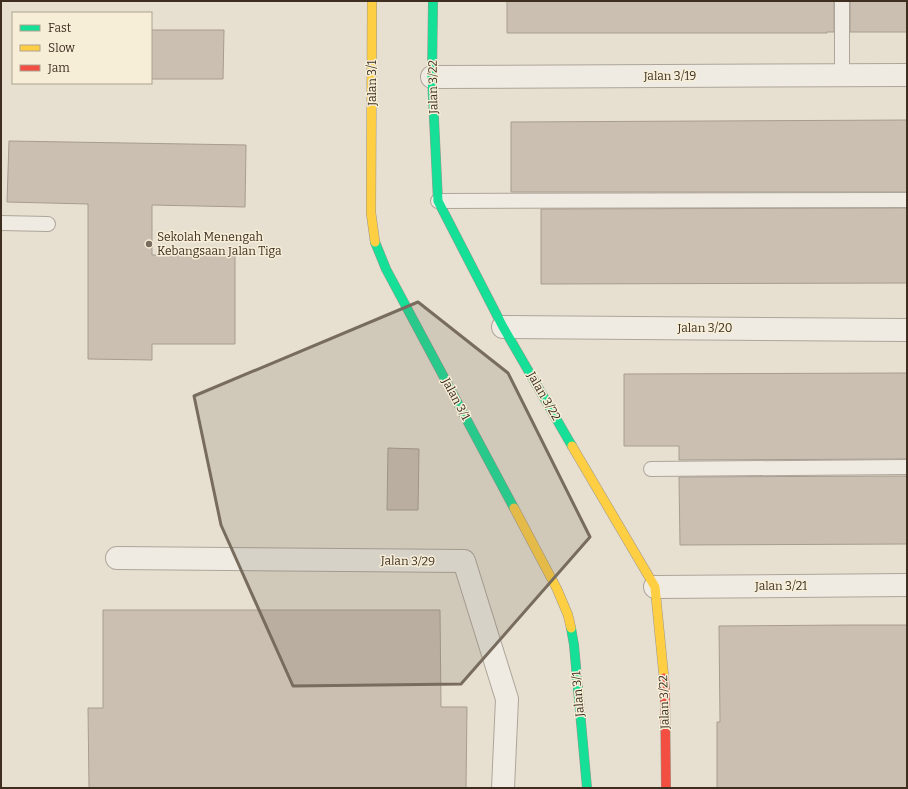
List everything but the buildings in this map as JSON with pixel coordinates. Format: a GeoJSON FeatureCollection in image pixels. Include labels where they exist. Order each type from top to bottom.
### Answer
{"type":"FeatureCollection","features":[{"type":"Feature","properties":{"kind":"street","name":"Jalan 3/1"},"geometry":{"type":"LineString","coordinates":[[372,1],[371,213],[375,241],[386,269],[558,589],[568,615],[574,645],[586,788]]}},
{"type":"Feature","properties":{"kind":"street","name":"Jalan 3/22"},"geometry":{"type":"LineString","coordinates":[[433,1],[432,78],[438,201],[503,327],[655,587],[665,691],[666,788]]}},
{"type":"Feature","properties":{"kind":"street","name":"Jalan 3/19"},"geometry":{"type":"LineString","coordinates":[[432,78],[907,75]]}},
{"type":"Feature","properties":{"kind":"street","name":"Jalan 3/20"},"geometry":{"type":"LineString","coordinates":[[503,327],[907,330]]}},
{"type":"Feature","properties":{"kind":"street","name":"Jalan 3/29"},"geometry":{"type":"LineString","coordinates":[[117,558],[464,561],[507,699],[503,788]]}},
{"type":"Feature","properties":{"kind":"street","name":"Jalan 3/21"},"geometry":{"type":"LineString","coordinates":[[655,587],[907,585]]}},
{"type":"Feature","properties":{"kind":"lane"},"geometry":{"type":"LineString","coordinates":[[842,1],[842,75]]}},
{"type":"Feature","properties":{"kind":"lane"},"geometry":{"type":"LineString","coordinates":[[438,201],[907,200]]}},
{"type":"Feature","properties":{"kind":"lane"},"geometry":{"type":"LineString","coordinates":[[1,223],[48,224]]}},
{"type":"Feature","properties":{"kind":"lane"},"geometry":{"type":"LineString","coordinates":[[651,469],[907,468]]}},
{"type":"Feature","properties":{"kind":"highlighted area"},"geometry":{"type":"Polygon","coordinates":[[[418,302],[508,373],[590,537],[461,684],[293,686],[221,525],[194,396],[418,302]]]}},
{"type":"Feature","properties":{"kind":"traffic: fast"},"geometry":{"type":"LineString","coordinates":[[433,1],[432,77],[438,201],[503,327],[572,446]]}},
{"type":"Feature","properties":{"kind":"traffic: fast"},"geometry":{"type":"LineString","coordinates":[[375,242],[386,269],[514,508]]}},
{"type":"Feature","properties":{"kind":"traffic: fast"},"geometry":{"type":"LineString","coordinates":[[571,628],[574,645],[587,788]]}},
{"type":"Feature","properties":{"kind":"traffic: slow"},"geometry":{"type":"LineString","coordinates":[[372,1],[371,213],[375,242]]}},
{"type":"Feature","properties":{"kind":"traffic: slow"},"geometry":{"type":"LineString","coordinates":[[572,446],[655,587],[664,678]]}},
{"type":"Feature","properties":{"kind":"traffic: slow"},"geometry":{"type":"LineString","coordinates":[[514,508],[557,589],[568,615],[571,628]]}},
{"type":"Feature","properties":{"kind":"traffic: jam"},"geometry":{"type":"LineString","coordinates":[[664,678],[666,788]]}},
{"type":"Feature","properties":{"kind":"place","name":"Sekolah Menengah Kebangsaan Jalan Tiga"},"geometry":{"type":"Point","coordinates":[149,244]}}]}
